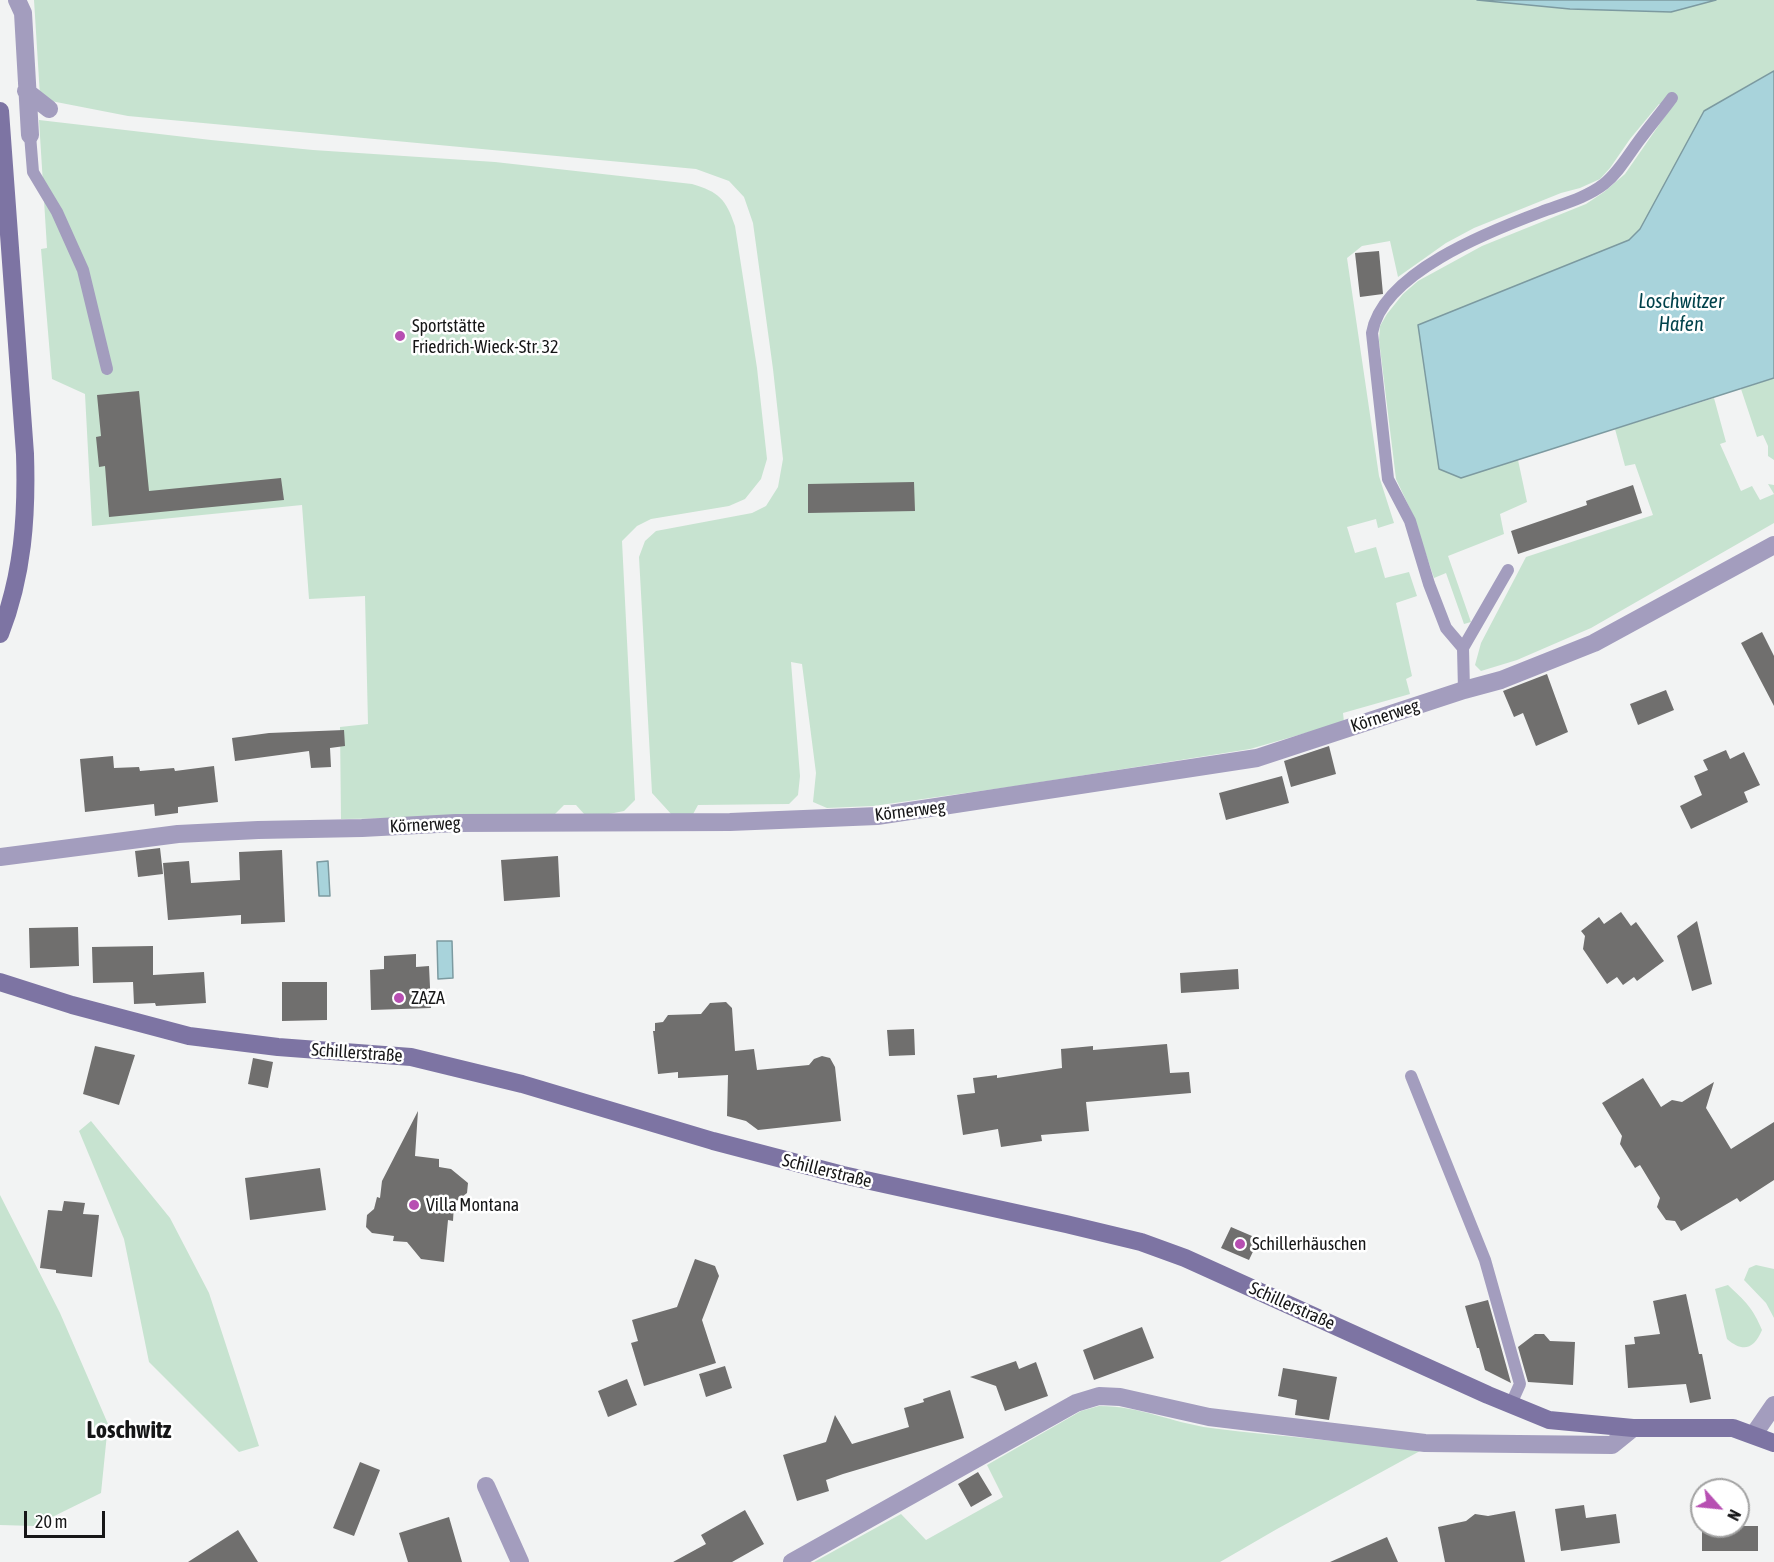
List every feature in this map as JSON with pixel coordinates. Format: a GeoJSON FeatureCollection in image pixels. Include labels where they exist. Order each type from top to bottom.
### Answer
{"type":"FeatureCollection","features":[{"type":"Feature","properties":{"kind":"street"},"geometry":{"type":"LineString","coordinates":[[17,0],[22,13],[30,135]]}},
{"type":"Feature","properties":{"kind":"street"},"geometry":{"type":"LineString","coordinates":[[26,91],[50,109]]}},
{"type":"Feature","properties":{"kind":"street"},"geometry":{"type":"LineString","coordinates":[[0,111],[26,454],[24,534],[20,566],[0,634]]}},
{"type":"Feature","properties":{"kind":"street","name":"Körnerweg"},"geometry":{"type":"LineString","coordinates":[[0,857],[190,833],[456,823],[730,822],[877,816],[1257,758],[1501,680],[1594,643],[1774,545]]}},
{"type":"Feature","properties":{"kind":"street","name":"Schillerstraße"},"geometry":{"type":"LineString","coordinates":[[0,982],[89,1010],[189,1036],[278,1047],[411,1057],[522,1084],[713,1141],[843,1175],[1141,1242],[1185,1258],[1549,1420],[1633,1428],[1733,1428],[1774,1443]]}},
{"type":"Feature","properties":{"kind":"street"},"geometry":{"type":"LineString","coordinates":[[792,1562],[1077,1403],[1099,1396],[1120,1396],[1209,1417],[1425,1443],[1612,1445],[1633,1428]]}},
{"type":"Feature","properties":{"kind":"street"},"geometry":{"type":"LineString","coordinates":[[1754,1434],[1774,1405]]}},
{"type":"Feature","properties":{"kind":"street"},"geometry":{"type":"LineString","coordinates":[[486,1486],[520,1562]]}},
{"type":"Feature","properties":{"kind":"lane"},"geometry":{"type":"LineString","coordinates":[[1463,648],[1446,628],[1429,584],[1410,521],[1388,479],[1372,333],[1374,320],[1400,286],[1449,251],[1513,222],[1584,196],[1603,185],[1616,173],[1672,98]]}},
{"type":"Feature","properties":{"kind":"lane"},"geometry":{"type":"LineString","coordinates":[[30,135],[33,172],[57,212],[83,270],[107,369]]}},
{"type":"Feature","properties":{"kind":"lane"},"geometry":{"type":"LineString","coordinates":[[1464,690],[1463,648],[1508,570]]}},
{"type":"Feature","properties":{"kind":"lane"},"geometry":{"type":"LineString","coordinates":[[1411,1076],[1485,1260],[1520,1384],[1510,1404]]}},
{"type":"Feature","properties":{"kind":"green space"},"geometry":{"type":"Polygon","coordinates":[[[34,0],[1477,0],[1570,9],[1671,12],[1716,0],[1774,0],[1774,71],[1704,112],[1640,229],[1629,240],[1418,325],[1461,478],[1518,460],[1527,502],[1500,514],[1504,534],[1448,556],[1471,622],[1464,624],[1446,573],[1434,578],[1412,513],[1396,479],[1379,340],[1380,326],[1403,294],[1418,281],[1482,246],[1586,204],[1604,192],[1625,174],[1670,109],[1659,104],[1600,179],[1474,228],[1446,243],[1398,277],[1390,241],[1362,246],[1347,258],[1379,476],[1394,523],[1378,528],[1376,519],[1347,527],[1355,553],[1376,547],[1385,578],[1409,572],[1417,596],[1396,603],[1412,676],[1406,679],[1410,694],[1343,713],[1344,722],[1250,749],[873,806],[827,808],[813,802],[816,773],[802,664],[791,662],[800,776],[798,795],[789,804],[698,805],[692,816],[672,815],[652,793],[639,557],[645,541],[656,531],[752,513],[766,506],[778,487],[783,459],[773,369],[753,223],[744,197],[729,181],[696,169],[128,116],[51,101],[40,96],[34,0]]]}},
{"type":"Feature","properties":{"kind":"green space","name":"Sportstätte Friedrich-Wieck-Str. 32"},"geometry":{"type":"Polygon","coordinates":[[[39,120],[313,150],[495,162],[692,184],[709,190],[725,203],[735,226],[757,368],[767,459],[761,479],[745,499],[729,506],[651,519],[637,526],[622,541],[635,800],[624,811],[585,815],[576,805],[564,805],[553,816],[341,819],[340,727],[368,724],[365,596],[309,599],[302,505],[92,526],[85,394],[52,379],[41,249],[47,248],[39,120]]]}},
{"type":"Feature","properties":{"kind":"green space"},"geometry":{"type":"Polygon","coordinates":[[[1774,378],[1774,460],[1768,456],[1768,446],[1763,435],[1757,437],[1741,389],[1774,378]]]}},
{"type":"Feature","properties":{"kind":"green space"},"geometry":{"type":"Polygon","coordinates":[[[1714,398],[1726,442],[1720,444],[1741,491],[1752,486],[1760,500],[1774,494],[1774,523],[1591,628],[1517,660],[1481,671],[1475,665],[1481,643],[1526,557],[1653,515],[1635,464],[1625,466],[1615,429],[1714,398]]]}},
{"type":"Feature","properties":{"kind":"green space"},"geometry":{"type":"Polygon","coordinates":[[[1768,484],[1774,485],[1774,494],[1768,484]]]}},
{"type":"Feature","properties":{"kind":"green space"},"geometry":{"type":"Polygon","coordinates":[[[91,1121],[170,1218],[209,1293],[259,1446],[239,1452],[149,1362],[124,1239],[79,1131],[91,1121]]]}},
{"type":"Feature","properties":{"kind":"green space"},"geometry":{"type":"Polygon","coordinates":[[[0,1195],[60,1313],[108,1424],[101,1493],[34,1526],[0,1525],[0,1195]]]}},
{"type":"Feature","properties":{"kind":"green space"},"geometry":{"type":"Polygon","coordinates":[[[1756,1265],[1774,1269],[1774,1318],[1766,1303],[1744,1280],[1749,1268],[1756,1265]]]}},
{"type":"Feature","properties":{"kind":"green space"},"geometry":{"type":"Polygon","coordinates":[[[1728,1285],[1748,1305],[1762,1330],[1752,1345],[1748,1347],[1738,1346],[1727,1339],[1715,1289],[1728,1285]]]}},
{"type":"Feature","properties":{"kind":"green space"},"geometry":{"type":"Polygon","coordinates":[[[1099,1406],[1129,1409],[1211,1428],[1420,1451],[1220,1562],[814,1562],[901,1514],[926,1540],[1003,1497],[987,1465],[1081,1411],[1099,1406]]]}},
{"type":"Feature","properties":{"kind":"water"},"geometry":{"type":"Polygon","coordinates":[[[1477,0],[1716,0],[1671,12],[1570,9],[1477,0]]]}},
{"type":"Feature","properties":{"kind":"water","name":"Loschwitzer Hafen"},"geometry":{"type":"Polygon","coordinates":[[[1774,71],[1774,378],[1461,478],[1439,469],[1418,325],[1629,240],[1640,229],[1704,111],[1774,71]]]}},
{"type":"Feature","properties":{"kind":"water"},"geometry":{"type":"Polygon","coordinates":[[[328,861],[330,896],[319,896],[317,862],[328,861]]]}},
{"type":"Feature","properties":{"kind":"water"},"geometry":{"type":"Polygon","coordinates":[[[437,941],[452,941],[453,978],[438,979],[437,941]]]}},
{"type":"Feature","properties":{"kind":"building"},"geometry":{"type":"Polygon","coordinates":[[[1379,251],[1383,294],[1360,297],[1355,253],[1379,251]]]}},
{"type":"Feature","properties":{"kind":"building"},"geometry":{"type":"Polygon","coordinates":[[[139,391],[149,491],[281,478],[284,500],[109,517],[105,466],[99,467],[96,437],[101,436],[97,395],[139,391]]]}},
{"type":"Feature","properties":{"kind":"building"},"geometry":{"type":"Polygon","coordinates":[[[914,482],[915,511],[808,513],[808,484],[914,482]]]}},
{"type":"Feature","properties":{"kind":"building"},"geometry":{"type":"Polygon","coordinates":[[[1633,485],[1642,513],[1518,554],[1511,531],[1587,505],[1586,501],[1633,485]]]}},
{"type":"Feature","properties":{"kind":"building"},"geometry":{"type":"Polygon","coordinates":[[[1762,632],[1774,656],[1774,706],[1741,643],[1762,632]]]}},
{"type":"Feature","properties":{"kind":"building"},"geometry":{"type":"Polygon","coordinates":[[[1547,674],[1568,732],[1536,746],[1523,713],[1514,717],[1503,691],[1547,674]]]}},
{"type":"Feature","properties":{"kind":"building"},"geometry":{"type":"Polygon","coordinates":[[[1666,690],[1674,710],[1638,725],[1630,704],[1666,690]]]}},
{"type":"Feature","properties":{"kind":"building"},"geometry":{"type":"Polygon","coordinates":[[[344,730],[345,746],[330,748],[331,767],[311,768],[309,751],[235,761],[232,738],[269,733],[344,730]]]}},
{"type":"Feature","properties":{"kind":"building"},"geometry":{"type":"Polygon","coordinates":[[[1329,746],[1336,774],[1291,787],[1284,761],[1329,746]]]}},
{"type":"Feature","properties":{"kind":"building"},"geometry":{"type":"Polygon","coordinates":[[[1726,750],[1730,759],[1744,752],[1760,785],[1744,792],[1748,802],[1691,829],[1680,806],[1702,795],[1694,776],[1708,770],[1703,760],[1726,750]]]}},
{"type":"Feature","properties":{"kind":"building"},"geometry":{"type":"Polygon","coordinates":[[[113,756],[114,768],[139,767],[140,771],[174,768],[175,771],[214,766],[218,802],[178,807],[178,813],[155,816],[154,804],[85,812],[80,759],[113,756]]]}},
{"type":"Feature","properties":{"kind":"building"},"geometry":{"type":"Polygon","coordinates":[[[1282,776],[1289,803],[1226,820],[1219,793],[1282,776]]]}},
{"type":"Feature","properties":{"kind":"building"},"geometry":{"type":"Polygon","coordinates":[[[160,848],[163,874],[138,877],[135,851],[160,848]]]}},
{"type":"Feature","properties":{"kind":"building"},"geometry":{"type":"Polygon","coordinates":[[[282,850],[285,922],[241,924],[241,915],[168,920],[163,863],[189,861],[191,883],[240,880],[239,852],[282,850]]]}},
{"type":"Feature","properties":{"kind":"building"},"geometry":{"type":"Polygon","coordinates":[[[558,856],[560,897],[504,901],[501,860],[558,856]]]}},
{"type":"Feature","properties":{"kind":"building"},"geometry":{"type":"Polygon","coordinates":[[[1621,912],[1631,926],[1636,922],[1664,961],[1637,981],[1634,977],[1623,985],[1617,977],[1607,984],[1583,949],[1585,936],[1581,931],[1599,917],[1604,924],[1621,912]]]}},
{"type":"Feature","properties":{"kind":"building"},"geometry":{"type":"Polygon","coordinates":[[[1697,921],[1712,984],[1692,991],[1677,936],[1697,921]]]}},
{"type":"Feature","properties":{"kind":"building"},"geometry":{"type":"Polygon","coordinates":[[[78,927],[79,966],[30,968],[29,928],[78,927]]]}},
{"type":"Feature","properties":{"kind":"building"},"geometry":{"type":"Polygon","coordinates":[[[153,946],[153,975],[204,972],[206,1003],[156,1006],[155,1003],[134,1004],[133,982],[93,983],[92,947],[153,946]]]}},
{"type":"Feature","properties":{"kind":"building"},"geometry":{"type":"Polygon","coordinates":[[[416,954],[416,967],[429,966],[431,1008],[371,1010],[370,970],[384,969],[384,956],[416,954]]]}},
{"type":"Feature","properties":{"kind":"building"},"geometry":{"type":"Polygon","coordinates":[[[1238,969],[1239,989],[1181,993],[1180,973],[1238,969]]]}},
{"type":"Feature","properties":{"kind":"building"},"geometry":{"type":"Polygon","coordinates":[[[282,982],[327,982],[327,1020],[282,1021],[282,982]]]}},
{"type":"Feature","properties":{"kind":"building"},"geometry":{"type":"Polygon","coordinates":[[[726,1002],[732,1008],[735,1051],[754,1049],[757,1070],[809,1065],[814,1059],[822,1056],[830,1058],[835,1067],[841,1121],[758,1130],[746,1121],[727,1116],[728,1075],[678,1078],[678,1072],[658,1074],[653,1031],[655,1031],[655,1023],[663,1022],[668,1015],[701,1014],[710,1003],[726,1002]]]}},
{"type":"Feature","properties":{"kind":"building"},"geometry":{"type":"Polygon","coordinates":[[[914,1029],[915,1055],[889,1056],[887,1030],[914,1029]]]}},
{"type":"Feature","properties":{"kind":"building"},"geometry":{"type":"Polygon","coordinates":[[[1167,1044],[1170,1073],[1189,1072],[1191,1093],[1086,1102],[1089,1131],[1041,1135],[1042,1141],[1001,1147],[998,1129],[963,1135],[957,1095],[975,1093],[973,1078],[997,1075],[997,1078],[1062,1068],[1061,1049],[1093,1046],[1093,1050],[1167,1044]]]}},
{"type":"Feature","properties":{"kind":"building"},"geometry":{"type":"Polygon","coordinates":[[[95,1046],[135,1055],[119,1105],[83,1094],[95,1046]]]}},
{"type":"Feature","properties":{"kind":"building"},"geometry":{"type":"Polygon","coordinates":[[[253,1058],[273,1062],[268,1088],[248,1084],[253,1058]]]}},
{"type":"Feature","properties":{"kind":"building"},"geometry":{"type":"Polygon","coordinates":[[[1643,1078],[1661,1107],[1672,1100],[1682,1102],[1714,1082],[1706,1108],[1731,1149],[1774,1122],[1774,1180],[1740,1202],[1737,1198],[1681,1231],[1675,1221],[1666,1220],[1657,1207],[1660,1198],[1640,1165],[1635,1168],[1620,1144],[1622,1136],[1602,1103],[1643,1078]]]}},
{"type":"Feature","properties":{"kind":"building","name":"Villa Montana"},"geometry":{"type":"Polygon","coordinates":[[[418,1111],[415,1156],[439,1159],[439,1167],[451,1169],[468,1183],[467,1193],[454,1203],[453,1221],[448,1220],[444,1262],[421,1259],[407,1242],[393,1241],[394,1236],[372,1233],[366,1227],[367,1215],[374,1209],[377,1197],[380,1198],[382,1181],[418,1111]]]}},
{"type":"Feature","properties":{"kind":"building"},"geometry":{"type":"Polygon","coordinates":[[[320,1168],[326,1210],[250,1220],[245,1178],[320,1168]]]}},
{"type":"Feature","properties":{"kind":"building"},"geometry":{"type":"Polygon","coordinates":[[[64,1201],[85,1203],[83,1214],[99,1215],[92,1277],[56,1273],[56,1270],[40,1268],[48,1210],[62,1211],[64,1201]]]}},
{"type":"Feature","properties":{"kind":"building","name":"Schillerhäuschen"},"geometry":{"type":"Polygon","coordinates":[[[1231,1227],[1259,1239],[1249,1260],[1221,1248],[1231,1227]]]}},
{"type":"Feature","properties":{"kind":"building"},"geometry":{"type":"Polygon","coordinates":[[[695,1259],[715,1266],[719,1276],[702,1320],[716,1363],[644,1386],[631,1343],[638,1341],[632,1320],[677,1307],[695,1259]]]}},
{"type":"Feature","properties":{"kind":"building"},"geometry":{"type":"Polygon","coordinates":[[[1686,1294],[1711,1399],[1690,1403],[1686,1384],[1628,1388],[1625,1345],[1635,1344],[1634,1337],[1660,1334],[1653,1301],[1686,1294]]]}},
{"type":"Feature","properties":{"kind":"building"},"geometry":{"type":"Polygon","coordinates":[[[1488,1300],[1511,1383],[1485,1370],[1465,1306],[1488,1300]]]}},
{"type":"Feature","properties":{"kind":"building"},"geometry":{"type":"Polygon","coordinates":[[[1142,1327],[1154,1358],[1094,1380],[1083,1350],[1142,1327]]]}},
{"type":"Feature","properties":{"kind":"building"},"geometry":{"type":"Polygon","coordinates":[[[1535,1334],[1544,1334],[1550,1341],[1575,1342],[1573,1385],[1528,1382],[1518,1347],[1535,1334]]]}},
{"type":"Feature","properties":{"kind":"building"},"geometry":{"type":"Polygon","coordinates":[[[1016,1361],[1019,1369],[1036,1362],[1048,1396],[1005,1411],[996,1386],[970,1377],[1016,1361]]]}},
{"type":"Feature","properties":{"kind":"building"},"geometry":{"type":"Polygon","coordinates":[[[725,1366],[732,1388],[706,1397],[699,1374],[725,1366]]]}},
{"type":"Feature","properties":{"kind":"building"},"geometry":{"type":"Polygon","coordinates":[[[1283,1368],[1337,1377],[1329,1420],[1295,1415],[1297,1400],[1278,1396],[1283,1368]]]}},
{"type":"Feature","properties":{"kind":"building"},"geometry":{"type":"Polygon","coordinates":[[[627,1379],[637,1405],[608,1417],[598,1391],[627,1379]]]}},
{"type":"Feature","properties":{"kind":"building"},"geometry":{"type":"Polygon","coordinates":[[[950,1390],[964,1438],[826,1480],[829,1491],[797,1501],[783,1455],[826,1442],[835,1415],[852,1444],[909,1427],[904,1408],[950,1390]]]}},
{"type":"Feature","properties":{"kind":"building"},"geometry":{"type":"Polygon","coordinates":[[[360,1462],[380,1470],[354,1536],[333,1528],[360,1462]]]}},
{"type":"Feature","properties":{"kind":"building"},"geometry":{"type":"Polygon","coordinates":[[[978,1472],[992,1495],[971,1507],[958,1484],[978,1472]]]}},
{"type":"Feature","properties":{"kind":"building"},"geometry":{"type":"Polygon","coordinates":[[[1584,1505],[1586,1518],[1616,1514],[1620,1543],[1561,1551],[1555,1509],[1584,1505]]]}},
{"type":"Feature","properties":{"kind":"building"},"geometry":{"type":"Polygon","coordinates":[[[745,1510],[764,1544],[732,1562],[673,1562],[706,1544],[701,1535],[745,1510]]]}},
{"type":"Feature","properties":{"kind":"building"},"geometry":{"type":"Polygon","coordinates":[[[1515,1511],[1525,1562],[1445,1562],[1438,1527],[1466,1521],[1475,1514],[1488,1516],[1515,1511]]]}},
{"type":"Feature","properties":{"kind":"building"},"geometry":{"type":"Polygon","coordinates":[[[449,1517],[462,1562],[408,1562],[399,1533],[449,1517]]]}},
{"type":"Feature","properties":{"kind":"building"},"geometry":{"type":"Polygon","coordinates":[[[1750,1526],[1758,1526],[1758,1551],[1702,1551],[1702,1538],[1750,1538],[1750,1526]]]}},
{"type":"Feature","properties":{"kind":"building"},"geometry":{"type":"Polygon","coordinates":[[[238,1530],[258,1562],[188,1562],[238,1530]]]}},
{"type":"Feature","properties":{"kind":"building"},"geometry":{"type":"Polygon","coordinates":[[[1387,1537],[1398,1562],[1330,1562],[1387,1537]]]}},
{"type":"Feature","properties":{"kind":"place","name":"Sportstätte Friedrich-Wieck-Str. 32"},"geometry":{"type":"Point","coordinates":[400,336]}},
{"type":"Feature","properties":{"kind":"place","name":"ZAZA"},"geometry":{"type":"Point","coordinates":[399,998]}},
{"type":"Feature","properties":{"kind":"place","name":"Villa Montana"},"geometry":{"type":"Point","coordinates":[414,1205]}},
{"type":"Feature","properties":{"kind":"place","name":"Schillerhäuschen"},"geometry":{"type":"Point","coordinates":[1240,1244]}},
{"type":"Feature","properties":{"kind":"district","name":"Loschwitz"},"geometry":{"type":"Point","coordinates":[129,1430]}}]}
